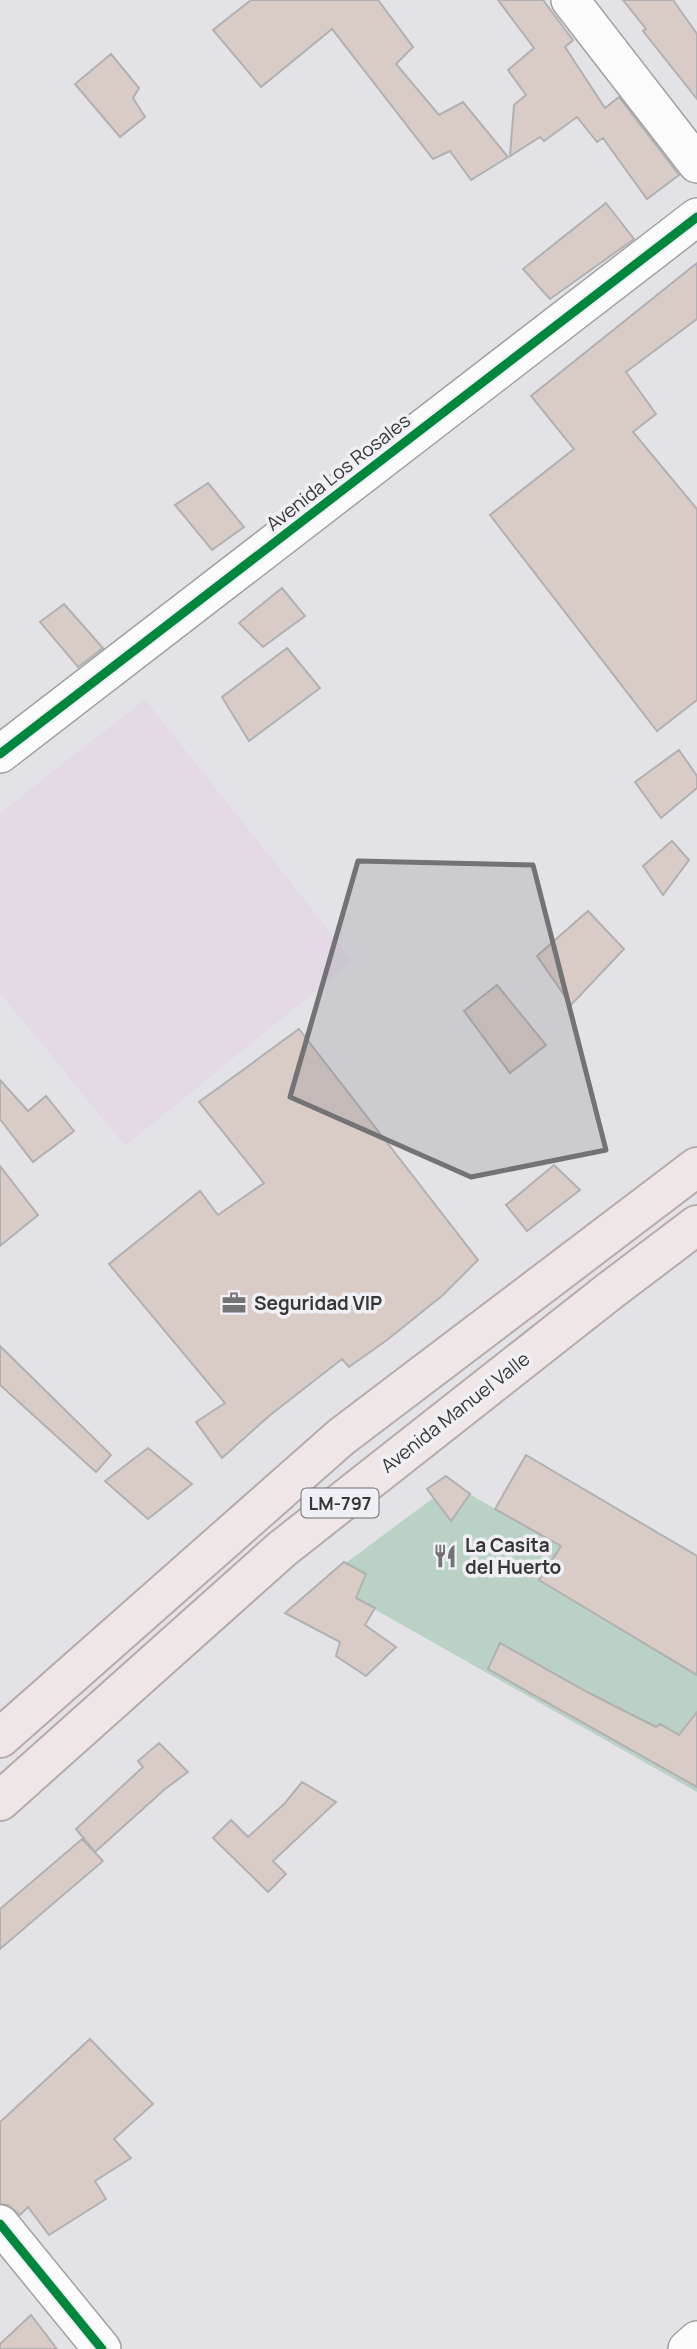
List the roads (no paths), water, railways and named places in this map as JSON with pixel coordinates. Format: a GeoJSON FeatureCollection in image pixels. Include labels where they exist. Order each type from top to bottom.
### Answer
{"type":"FeatureCollection","features":[{"type":"Feature","properties":{"kind":"main road","name":"LM-797"},"geometry":{"type":"LineString","coordinates":[[0,1738],[341,1437],[697,1167]]}},
{"type":"Feature","properties":{"kind":"main road","name":"Avenida Manuel Valle"},"geometry":{"type":"LineString","coordinates":[[0,1801],[282,1549],[697,1225]]}},
{"type":"Feature","properties":{"kind":"street"},"geometry":{"type":"LineString","coordinates":[[570,0],[697,164]]}},
{"type":"Feature","properties":{"kind":"street","name":"Avenida Los Rosales"},"geometry":{"type":"LineString","coordinates":[[0,754],[697,217]]}},
{"type":"Feature","properties":{"kind":"street"},"geometry":{"type":"LineString","coordinates":[[0,2224],[102,2349]]}},
{"type":"Feature","properties":{"kind":"street"},"geometry":{"type":"LineString","coordinates":[[687,2349],[697,2340]]}},
{"type":"Feature","properties":{"kind":"place","name":"Seguridad VIP"},"geometry":{"type":"Point","coordinates":[234,1303]}},
{"type":"Feature","properties":{"kind":"place","name":"La Casita del Huerto"},"geometry":{"type":"Point","coordinates":[445,1556]}}]}
